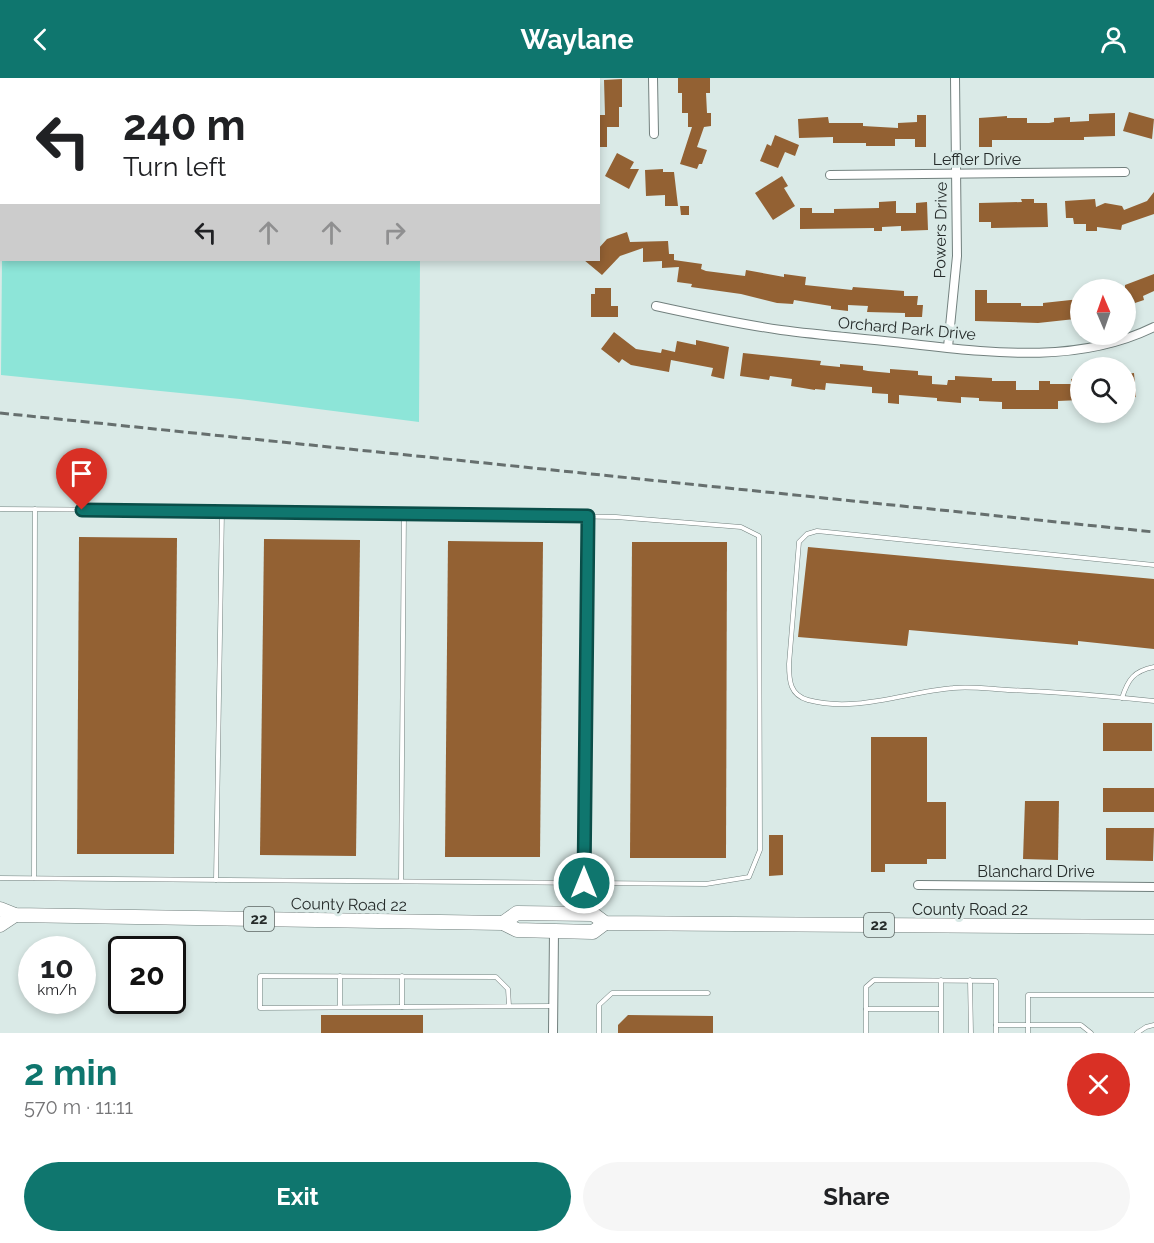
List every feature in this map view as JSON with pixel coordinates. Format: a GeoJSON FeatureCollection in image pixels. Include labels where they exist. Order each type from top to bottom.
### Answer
{"type":"FeatureCollection","features":[{"type":"Feature","properties":{"kind":"main road","name":"County Road 22"},"geometry":{"type":"LineString","coordinates":[[0,909],[15,915],[503,923],[517,930],[593,932],[605,923]]}},
{"type":"Feature","properties":{"kind":"main road","name":"County Road 22"},"geometry":{"type":"LineString","coordinates":[[503,923],[517,914],[592,914],[605,923],[1154,927]]}},
{"type":"Feature","properties":{"kind":"main road"},"geometry":{"type":"LineString","coordinates":[[0,925],[15,915]]}},
{"type":"Feature","properties":{"kind":"street"},"geometry":{"type":"LineString","coordinates":[[653,78],[654,134]]}},
{"type":"Feature","properties":{"kind":"street","name":"Powers Drive"},"geometry":{"type":"LineString","coordinates":[[948,347],[957,256],[955,78]]}},
{"type":"Feature","properties":{"kind":"street","name":"Leffler Drive"},"geometry":{"type":"LineString","coordinates":[[830,175],[1125,172]]}},
{"type":"Feature","properties":{"kind":"street","name":"Orchard Park Drive"},"geometry":{"type":"LineString","coordinates":[[656,306],[780,330],[1021,353],[1053,352],[1113,343],[1154,327]]}},
{"type":"Feature","properties":{"kind":"street","name":"Blanchard Drive"},"geometry":{"type":"LineString","coordinates":[[918,885],[1154,887]]}},
{"type":"Feature","properties":{"kind":"street"},"geometry":{"type":"LineString","coordinates":[[553,1033],[554,931]]}},
{"type":"Feature","properties":{"kind":"lane"},"geometry":{"type":"LineString","coordinates":[[0,509],[588,516],[741,527],[759,536],[760,850],[749,877],[706,884],[0,878]]}},
{"type":"Feature","properties":{"kind":"lane"},"geometry":{"type":"LineString","coordinates":[[34,878],[35,510]]}},
{"type":"Feature","properties":{"kind":"lane"},"geometry":{"type":"LineString","coordinates":[[216,880],[222,511]]}},
{"type":"Feature","properties":{"kind":"lane"},"geometry":{"type":"LineString","coordinates":[[401,881],[404,513]]}},
{"type":"Feature","properties":{"kind":"lane"},"geometry":{"type":"LineString","coordinates":[[584,883],[588,516]]}},
{"type":"Feature","properties":{"kind":"lane"},"geometry":{"type":"LineString","coordinates":[[1154,566],[817,531],[807,534],[799,542],[789,664],[790,684],[795,694],[808,700],[841,704],[874,702],[955,687],[1154,701]]}},
{"type":"Feature","properties":{"kind":"lane"},"geometry":{"type":"LineString","coordinates":[[1122,698],[1127,683],[1144,669],[1154,667]]}},
{"type":"Feature","properties":{"kind":"lane"},"geometry":{"type":"LineString","coordinates":[[509,1006],[508,989],[496,976],[260,976],[260,1008],[553,1006]]}},
{"type":"Feature","properties":{"kind":"lane"},"geometry":{"type":"LineString","coordinates":[[340,976],[340,1007]]}},
{"type":"Feature","properties":{"kind":"lane"},"geometry":{"type":"LineString","coordinates":[[402,976],[402,1007]]}},
{"type":"Feature","properties":{"kind":"lane"},"geometry":{"type":"LineString","coordinates":[[866,1033],[866,987],[874,980],[996,981],[996,1033]]}},
{"type":"Feature","properties":{"kind":"lane"},"geometry":{"type":"LineString","coordinates":[[941,980],[941,1033]]}},
{"type":"Feature","properties":{"kind":"lane"},"geometry":{"type":"LineString","coordinates":[[970,980],[971,1033]]}},
{"type":"Feature","properties":{"kind":"lane"},"geometry":{"type":"LineString","coordinates":[[599,1033],[599,1005],[612,993],[708,993]]}},
{"type":"Feature","properties":{"kind":"lane"},"geometry":{"type":"LineString","coordinates":[[1028,1033],[1028,995],[1154,995]]}},
{"type":"Feature","properties":{"kind":"lane"},"geometry":{"type":"LineString","coordinates":[[866,1009],[940,1010]]}},
{"type":"Feature","properties":{"kind":"lane"},"geometry":{"type":"LineString","coordinates":[[996,1025],[1081,1025],[1091,1033]]}},
{"type":"Feature","properties":{"kind":"lane"},"geometry":{"type":"LineString","coordinates":[[1137,1033],[1154,1025]]}},
{"type":"Feature","properties":{"kind":"green space"},"geometry":{"type":"Polygon","coordinates":[[[2,261],[420,261],[419,422],[240,399],[1,375],[2,261]]]}},
{"type":"Feature","properties":{"kind":"building"},"geometry":{"type":"Polygon","coordinates":[[[678,78],[710,78],[710,93],[706,93],[707,113],[711,113],[711,126],[704,127],[697,147],[707,150],[702,164],[699,164],[697,169],[680,164],[692,127],[688,127],[688,113],[682,113],[682,93],[678,93],[678,78]]]}},
{"type":"Feature","properties":{"kind":"building"},"geometry":{"type":"Polygon","coordinates":[[[622,79],[622,107],[619,107],[619,127],[607,127],[607,147],[600,147],[600,115],[605,115],[604,80],[622,79]]]}},
{"type":"Feature","properties":{"kind":"building"},"geometry":{"type":"Polygon","coordinates":[[[1129,112],[1154,119],[1152,139],[1123,131],[1129,112]]]}},
{"type":"Feature","properties":{"kind":"building"},"geometry":{"type":"Polygon","coordinates":[[[1115,113],[1115,136],[1084,137],[1084,140],[992,140],[992,147],[979,147],[979,118],[1007,116],[1007,118],[1027,118],[1027,123],[1049,123],[1054,122],[1054,118],[1070,117],[1070,122],[1089,121],[1089,114],[1115,113]]]}},
{"type":"Feature","properties":{"kind":"building"},"geometry":{"type":"Polygon","coordinates":[[[917,115],[926,115],[926,147],[915,147],[915,139],[895,139],[895,146],[866,146],[866,143],[833,143],[833,137],[799,138],[798,119],[828,117],[829,123],[863,123],[863,126],[898,128],[898,123],[917,122],[917,115]]]}},
{"type":"Feature","properties":{"kind":"building"},"geometry":{"type":"Polygon","coordinates":[[[775,135],[799,145],[795,156],[785,152],[778,168],[760,161],[767,144],[771,146],[775,135]]]}},
{"type":"Feature","properties":{"kind":"building"},"geometry":{"type":"Polygon","coordinates":[[[617,153],[634,162],[630,169],[639,169],[629,189],[605,176],[617,153]]]}},
{"type":"Feature","properties":{"kind":"building"},"geometry":{"type":"Polygon","coordinates":[[[663,169],[663,172],[674,172],[678,206],[665,206],[665,195],[646,196],[645,170],[663,169]]]}},
{"type":"Feature","properties":{"kind":"building"},"geometry":{"type":"Polygon","coordinates":[[[782,176],[788,186],[784,188],[795,206],[773,220],[755,193],[782,176]]]}},
{"type":"Feature","properties":{"kind":"building"},"geometry":{"type":"Polygon","coordinates":[[[1154,192],[1154,214],[1122,225],[1121,230],[1097,227],[1097,231],[1086,231],[1086,224],[1074,224],[1073,218],[1066,218],[1065,201],[1095,199],[1096,207],[1105,203],[1122,206],[1124,210],[1147,201],[1154,192]]]}},
{"type":"Feature","properties":{"kind":"building"},"geometry":{"type":"Polygon","coordinates":[[[1021,199],[1034,199],[1034,203],[1047,203],[1048,227],[991,228],[991,222],[979,222],[979,203],[1022,202],[1021,199]]]}},
{"type":"Feature","properties":{"kind":"building"},"geometry":{"type":"Polygon","coordinates":[[[896,201],[896,213],[916,213],[916,203],[927,202],[928,230],[901,231],[901,226],[882,227],[882,231],[874,231],[874,228],[800,229],[800,208],[812,208],[812,213],[834,213],[834,209],[879,208],[879,202],[896,201]]]}},
{"type":"Feature","properties":{"kind":"building"},"geometry":{"type":"Polygon","coordinates":[[[680,206],[689,206],[689,215],[681,215],[680,206]]]}},
{"type":"Feature","properties":{"kind":"building"},"geometry":{"type":"Polygon","coordinates":[[[627,232],[630,242],[668,241],[669,254],[674,254],[674,260],[702,264],[701,269],[706,271],[745,276],[746,270],[784,277],[784,274],[806,277],[805,285],[852,290],[853,287],[904,291],[904,296],[918,296],[917,305],[923,305],[922,317],[905,317],[905,313],[867,312],[868,306],[848,305],[848,311],[794,300],[793,304],[777,303],[741,294],[691,287],[692,284],[677,282],[679,267],[662,268],[662,261],[643,262],[643,248],[620,256],[602,275],[585,261],[600,261],[600,247],[607,239],[627,232]]]}},
{"type":"Feature","properties":{"kind":"building"},"geometry":{"type":"Polygon","coordinates":[[[1154,274],[1154,291],[1143,296],[1144,300],[1136,303],[1136,281],[1154,274]]]}},
{"type":"Feature","properties":{"kind":"building"},"geometry":{"type":"Polygon","coordinates":[[[595,288],[611,288],[611,306],[618,306],[618,317],[591,317],[591,294],[595,294],[595,288]]]}},
{"type":"Feature","properties":{"kind":"building"},"geometry":{"type":"Polygon","coordinates":[[[975,290],[987,290],[987,303],[1021,303],[1021,306],[1043,306],[1043,303],[1070,300],[1070,320],[1038,323],[975,321],[975,290]]]}},
{"type":"Feature","properties":{"kind":"building"},"geometry":{"type":"Polygon","coordinates":[[[614,332],[636,349],[661,353],[662,349],[675,352],[677,341],[696,345],[696,340],[729,347],[724,379],[711,376],[713,368],[671,360],[669,372],[631,365],[622,359],[619,363],[601,349],[614,332]]]}},
{"type":"Feature","properties":{"kind":"building"},"geometry":{"type":"Polygon","coordinates":[[[743,353],[821,361],[820,365],[863,366],[863,370],[868,371],[890,373],[890,369],[918,371],[918,375],[932,376],[932,384],[947,385],[948,380],[955,380],[955,376],[992,378],[992,381],[1016,381],[1016,390],[1039,390],[1039,381],[1050,381],[1050,384],[1070,384],[1070,400],[1058,401],[1058,409],[1002,409],[1002,402],[979,401],[979,398],[961,397],[961,403],[937,401],[937,398],[899,395],[899,404],[888,403],[888,394],[872,393],[872,387],[826,383],[825,390],[815,390],[791,386],[792,379],[770,376],[769,380],[740,376],[743,353]]]}},
{"type":"Feature","properties":{"kind":"building"},"geometry":{"type":"Polygon","coordinates":[[[79,537],[177,538],[174,854],[77,854],[79,537]]]}},
{"type":"Feature","properties":{"kind":"building"},"geometry":{"type":"Polygon","coordinates":[[[264,539],[360,540],[356,856],[260,855],[264,539]]]}},
{"type":"Feature","properties":{"kind":"building"},"geometry":{"type":"Polygon","coordinates":[[[448,541],[543,542],[540,857],[445,857],[448,541]]]}},
{"type":"Feature","properties":{"kind":"building"},"geometry":{"type":"Polygon","coordinates":[[[632,542],[727,542],[726,858],[630,858],[632,542]]]}},
{"type":"Feature","properties":{"kind":"building"},"geometry":{"type":"Polygon","coordinates":[[[808,547],[1154,579],[1154,649],[1078,641],[1078,645],[909,630],[907,646],[798,637],[808,547]]]}},
{"type":"Feature","properties":{"kind":"building"},"geometry":{"type":"Polygon","coordinates":[[[1103,723],[1152,723],[1152,751],[1103,751],[1103,723]]]}},
{"type":"Feature","properties":{"kind":"building"},"geometry":{"type":"Polygon","coordinates":[[[871,737],[927,737],[927,802],[946,802],[946,859],[927,859],[927,864],[885,864],[885,872],[871,872],[871,737]]]}},
{"type":"Feature","properties":{"kind":"building"},"geometry":{"type":"Polygon","coordinates":[[[1103,788],[1154,788],[1154,812],[1103,812],[1103,788]]]}},
{"type":"Feature","properties":{"kind":"building"},"geometry":{"type":"Polygon","coordinates":[[[1025,801],[1059,801],[1058,860],[1023,859],[1025,801]]]}},
{"type":"Feature","properties":{"kind":"building"},"geometry":{"type":"Polygon","coordinates":[[[1106,828],[1154,828],[1153,861],[1106,860],[1106,828]]]}},
{"type":"Feature","properties":{"kind":"building"},"geometry":{"type":"Polygon","coordinates":[[[769,835],[783,835],[783,875],[769,876],[769,835]]]}},
{"type":"Feature","properties":{"kind":"building"},"geometry":{"type":"Polygon","coordinates":[[[321,1015],[423,1015],[423,1033],[321,1033],[321,1015]]]}},
{"type":"Feature","properties":{"kind":"building"},"geometry":{"type":"Polygon","coordinates":[[[628,1015],[713,1016],[713,1033],[618,1033],[618,1025],[628,1015]]]}},
{"type":"Feature","properties":{"kind":"railway"},"geometry":{"type":"LineString","coordinates":[[0,413],[1154,532]]}},
{"type":"Feature","properties":{"kind":"route"},"geometry":{"type":"LineString","coordinates":[[82,510],[588,516],[584,883]]}}]}
